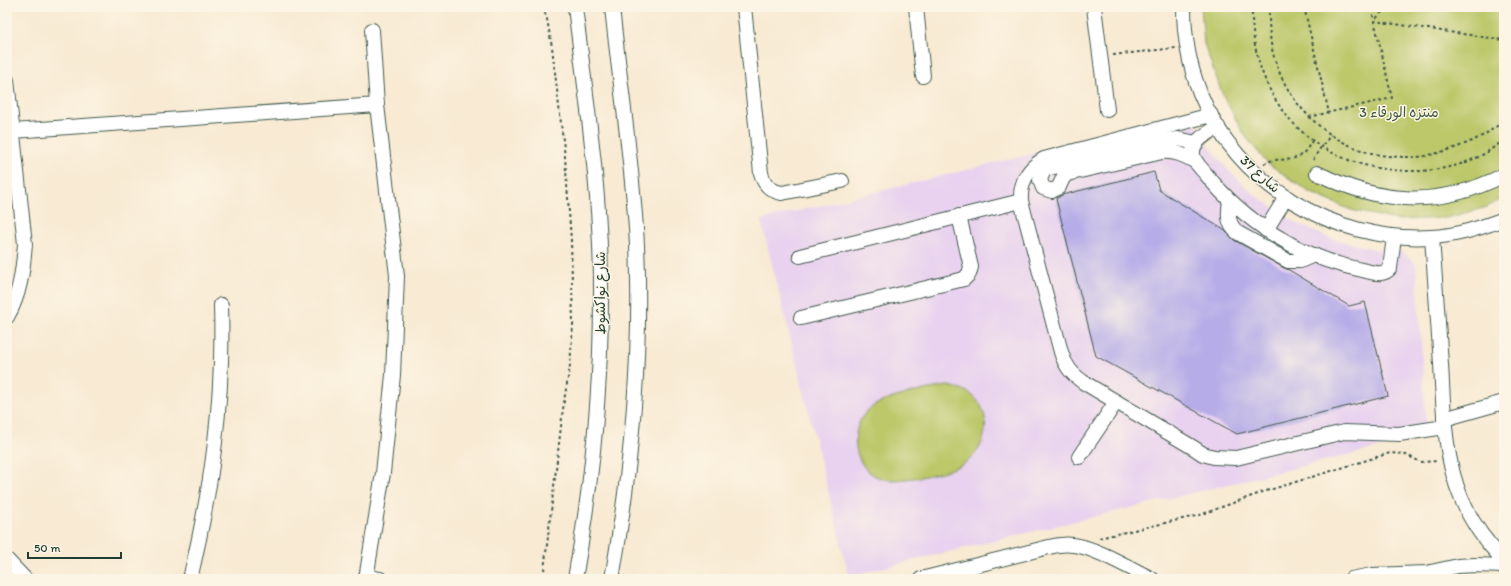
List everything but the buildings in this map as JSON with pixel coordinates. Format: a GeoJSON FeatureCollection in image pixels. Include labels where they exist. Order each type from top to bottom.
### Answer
{"type":"FeatureCollection","features":[{"type":"Feature","properties":{"kind":"street"},"geometry":{"type":"LineString","coordinates":[[565,7],[582,132],[593,240],[600,257]]}},
{"type":"Feature","properties":{"kind":"street","name":"شارع نواكشوط"},"geometry":{"type":"LineString","coordinates":[[575,7],[592,149],[602,300],[597,399],[583,535],[575,579]]}},
{"type":"Feature","properties":{"kind":"street"},"geometry":{"type":"LineString","coordinates":[[612,7],[629,154],[637,244],[638,302],[634,402],[630,447],[619,538],[612,579]]}},
{"type":"Feature","properties":{"kind":"street"},"geometry":{"type":"LineString","coordinates":[[744,7],[763,181],[774,192],[782,193],[842,181]]}},
{"type":"Feature","properties":{"kind":"street"},"geometry":{"type":"LineString","coordinates":[[916,7],[923,76]]}},
{"type":"Feature","properties":{"kind":"street"},"geometry":{"type":"LineString","coordinates":[[1094,7],[1107,110]]}},
{"type":"Feature","properties":{"kind":"street","name":"شارع 37"},"geometry":{"type":"LineString","coordinates":[[1184,7],[1187,46],[1192,70],[1210,115],[1235,151],[1255,173],[1286,197],[1311,212],[1337,224],[1365,232],[1394,237],[1432,237],[1458,234],[1504,219]]}},
{"type":"Feature","properties":{"kind":"street"},"geometry":{"type":"LineString","coordinates":[[371,578],[393,375],[397,276],[377,106],[372,30]]}},
{"type":"Feature","properties":{"kind":"street"},"geometry":{"type":"LineString","coordinates":[[7,80],[25,244],[23,267],[18,290],[7,317]]}},
{"type":"Feature","properties":{"kind":"street"},"geometry":{"type":"LineString","coordinates":[[13,131],[377,106]]}},
{"type":"Feature","properties":{"kind":"street"},"geometry":{"type":"LineString","coordinates":[[1210,115],[1044,158],[1035,164],[1025,176],[1021,191],[1021,201],[1064,361],[1075,377],[1203,454],[1225,458],[1236,458],[1344,432],[1399,434],[1445,423],[1504,402]]}},
{"type":"Feature","properties":{"kind":"street"},"geometry":{"type":"LineString","coordinates":[[1218,128],[1196,143],[1193,153],[1196,162],[1230,201],[1266,230],[1314,255],[1356,269],[1382,274],[1387,272],[1390,268],[1394,237]]}},
{"type":"Feature","properties":{"kind":"street"},"geometry":{"type":"LineString","coordinates":[[1196,143],[1185,140],[1170,140],[1046,169],[1040,180],[1043,188],[1052,191],[1060,187],[1063,178],[1067,174],[1162,152],[1174,152],[1181,154],[1196,162]]}},
{"type":"Feature","properties":{"kind":"street"},"geometry":{"type":"LineString","coordinates":[[1317,173],[1340,185],[1364,193],[1415,199],[1440,197],[1465,191],[1489,183],[1504,175]]}},
{"type":"Feature","properties":{"kind":"street"},"geometry":{"type":"LineString","coordinates":[[1266,230],[1286,197]]}},
{"type":"Feature","properties":{"kind":"street"},"geometry":{"type":"LineString","coordinates":[[800,256],[1021,201]]}},
{"type":"Feature","properties":{"kind":"street"},"geometry":{"type":"LineString","coordinates":[[1230,201],[1228,219],[1238,233],[1288,261],[1300,261],[1314,255]]}},
{"type":"Feature","properties":{"kind":"street"},"geometry":{"type":"LineString","coordinates":[[802,318],[964,279],[969,274],[971,267],[959,216]]}},
{"type":"Feature","properties":{"kind":"street"},"geometry":{"type":"LineString","coordinates":[[1432,237],[1445,423],[1449,459],[1459,493],[1468,514],[1480,534],[1504,560]]}},
{"type":"Feature","properties":{"kind":"street"},"geometry":{"type":"LineString","coordinates":[[190,579],[205,512],[216,444],[222,375],[221,305]]}},
{"type":"Feature","properties":{"kind":"street"},"geometry":{"type":"LineString","coordinates":[[1079,457],[1116,402]]}},
{"type":"Feature","properties":{"kind":"street"},"geometry":{"type":"LineString","coordinates":[[921,579],[1049,547],[1072,544],[1095,551],[1152,579]]}},
{"type":"Feature","properties":{"kind":"street"},"geometry":{"type":"LineString","coordinates":[[7,560],[25,579]]}},
{"type":"Feature","properties":{"kind":"street"},"geometry":{"type":"LineString","coordinates":[[1351,579],[1372,575],[1426,573],[1458,566],[1504,566]]}},
{"type":"Feature","properties":{"kind":"path"},"geometry":{"type":"LineString","coordinates":[[542,7],[547,19],[552,47],[565,157],[571,240],[573,324],[570,366],[564,401],[543,579]]}},
{"type":"Feature","properties":{"kind":"path"},"geometry":{"type":"LineString","coordinates":[[1252,7],[1252,25],[1255,48],[1261,70],[1270,91],[1298,129],[1321,147],[1350,161],[1379,169],[1411,172],[1442,169],[1476,158],[1504,140]]}},
{"type":"Feature","properties":{"kind":"path"},"geometry":{"type":"LineString","coordinates":[[1269,7],[1268,24],[1271,45],[1276,65],[1285,84],[1309,117],[1331,135],[1356,148],[1383,156],[1411,158],[1438,153],[1469,143],[1498,126],[1504,120]]}},
{"type":"Feature","properties":{"kind":"path"},"geometry":{"type":"LineString","coordinates":[[1304,7],[1329,113]]}},
{"type":"Feature","properties":{"kind":"path"},"geometry":{"type":"LineString","coordinates":[[1309,117],[1392,98],[1371,7]]}},
{"type":"Feature","properties":{"kind":"path"},"geometry":{"type":"LineString","coordinates":[[1374,21],[1386,7]]}},
{"type":"Feature","properties":{"kind":"path"},"geometry":{"type":"LineString","coordinates":[[1374,21],[1504,40]]}},
{"type":"Feature","properties":{"kind":"path"},"geometry":{"type":"LineString","coordinates":[[1100,57],[1187,46]]}},
{"type":"Feature","properties":{"kind":"path"},"geometry":{"type":"LineString","coordinates":[[1317,173],[1309,168],[1321,147],[1331,135]]}},
{"type":"Feature","properties":{"kind":"path"},"geometry":{"type":"LineString","coordinates":[[1255,173],[1266,162],[1299,157],[1312,141]]}},
{"type":"Feature","properties":{"kind":"path"},"geometry":{"type":"LineString","coordinates":[[1095,539],[1200,515],[1270,490],[1390,453],[1404,454],[1421,462],[1449,459]]}},
{"type":"Feature","properties":{"kind":"shaded area"},"geometry":{"type":"Polygon","coordinates":[[[1191,115],[1207,143],[1229,171],[1256,196],[1296,223],[1329,238],[1374,249],[1402,252],[1416,264],[1427,436],[849,576],[761,220],[1191,115]]]}},
{"type":"Feature","properties":{"kind":"green space","name":"منتزه الورقاء 3"},"geometry":{"type":"Polygon","coordinates":[[[1201,7],[1504,7],[1504,198],[1487,207],[1446,218],[1397,220],[1351,210],[1309,192],[1266,162],[1243,133],[1222,93],[1204,44],[1201,7]]]}},
{"type":"Feature","properties":{"kind":"green space"},"geometry":{"type":"Polygon","coordinates":[[[948,386],[971,394],[979,403],[983,411],[985,429],[980,446],[975,454],[969,460],[952,469],[928,476],[892,480],[873,475],[859,458],[856,447],[858,425],[864,415],[872,407],[879,403],[898,396],[948,386]]]}}]}
